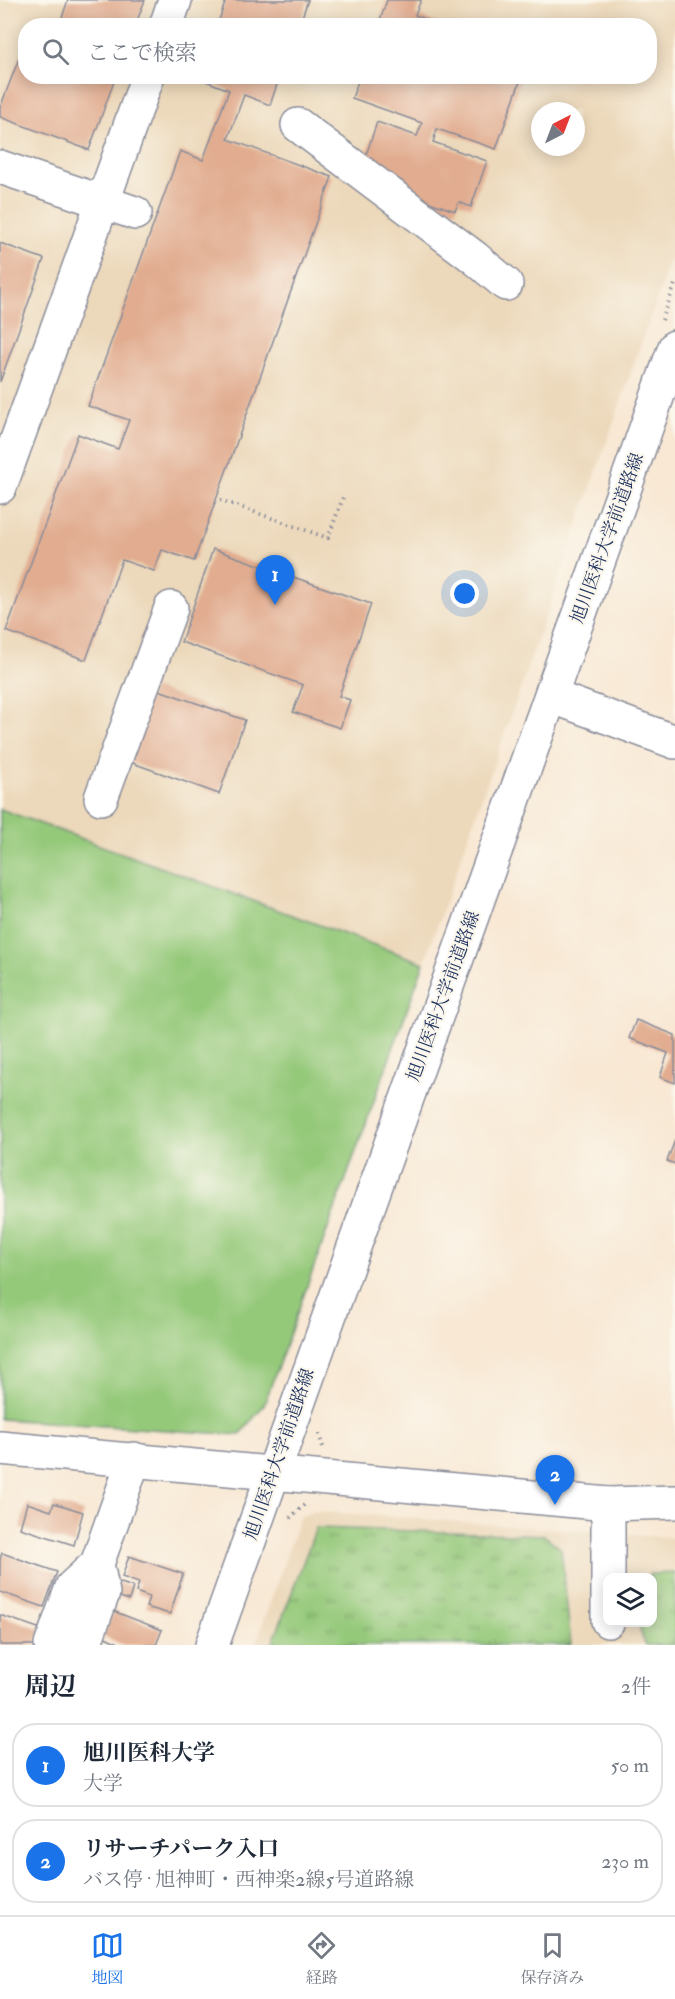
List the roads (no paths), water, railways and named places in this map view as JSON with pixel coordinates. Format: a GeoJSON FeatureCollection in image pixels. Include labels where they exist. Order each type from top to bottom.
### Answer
{"type":"FeatureCollection","features":[{"type":"Feature","properties":{"kind":"street"},"geometry":{"type":"LineString","coordinates":[[169,18],[175,0]]}},
{"type":"Feature","properties":{"kind":"street"},"geometry":{"type":"LineString","coordinates":[[0,487],[145,84]]}},
{"type":"Feature","properties":{"kind":"street"},"geometry":{"type":"LineString","coordinates":[[298,125],[475,258],[506,284]]}},
{"type":"Feature","properties":{"kind":"street"},"geometry":{"type":"LineString","coordinates":[[0,167],[135,213]]}},
{"type":"Feature","properties":{"kind":"street","name":"旭川医科大学前道路線"},"geometry":{"type":"LineString","coordinates":[[212,1645],[675,347]]}},
{"type":"Feature","properties":{"kind":"street"},"geometry":{"type":"LineString","coordinates":[[101,798],[171,608]]}},
{"type":"Feature","properties":{"kind":"street"},"geometry":{"type":"LineString","coordinates":[[550,696],[675,742]]}},
{"type":"Feature","properties":{"kind":"street"},"geometry":{"type":"LineString","coordinates":[[0,1448],[608,1504],[675,1502]]}},
{"type":"Feature","properties":{"kind":"street"},"geometry":{"type":"LineString","coordinates":[[51,1645],[72,1587],[97,1564],[134,1459]]}},
{"type":"Feature","properties":{"kind":"street"},"geometry":{"type":"LineString","coordinates":[[608,1504],[608,1573]]}},
{"type":"Feature","properties":{"kind":"street"},"geometry":{"type":"LineString","coordinates":[[84,1645],[103,1593],[97,1564]]}},
{"type":"Feature","properties":{"kind":"street"},"geometry":{"type":"LineString","coordinates":[[609,1627],[611,1645]]}},
{"type":"Feature","properties":{"kind":"place","name":"旭川医科大学"},"geometry":{"type":"Point","coordinates":[275,605]}},
{"type":"Feature","properties":{"kind":"place","name":"リサーチパーク入口"},"geometry":{"type":"Point","coordinates":[555,1505]}}]}
